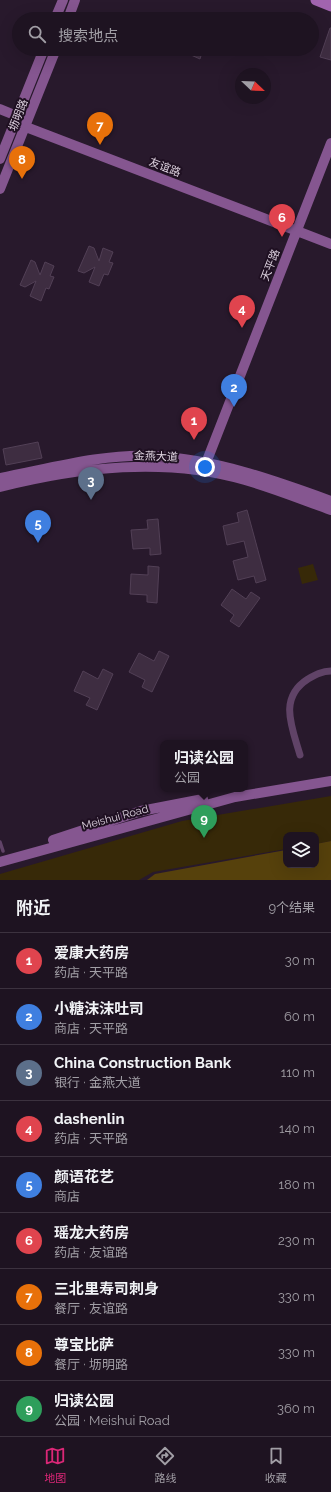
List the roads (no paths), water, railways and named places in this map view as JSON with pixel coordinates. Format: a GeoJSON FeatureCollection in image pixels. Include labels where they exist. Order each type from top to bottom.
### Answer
{"type":"FeatureCollection","features":[{"type":"Feature","properties":{"kind":"main road"},"geometry":{"type":"LineString","coordinates":[[59,12],[63,0]]}},
{"type":"Feature","properties":{"kind":"main road"},"geometry":{"type":"LineString","coordinates":[[71,12],[75,0]]}},
{"type":"Feature","properties":{"kind":"main road"},"geometry":{"type":"LineString","coordinates":[[316,0],[331,6]]}},
{"type":"Feature","properties":{"kind":"main road","name":"坜明路"},"geometry":{"type":"LineString","coordinates":[[0,159],[41,56]]}},
{"type":"Feature","properties":{"kind":"main road","name":"坜明路"},"geometry":{"type":"LineString","coordinates":[[0,189],[53,56]]}},
{"type":"Feature","properties":{"kind":"main road"},"geometry":{"type":"LineString","coordinates":[[0,109],[16,118]]}},
{"type":"Feature","properties":{"kind":"main road"},"geometry":{"type":"LineString","coordinates":[[0,115],[16,118]]}},
{"type":"Feature","properties":{"kind":"main road","name":"友谊路"},"geometry":{"type":"LineString","coordinates":[[26,127],[331,244]]}},
{"type":"Feature","properties":{"kind":"main road","name":"天平路"},"geometry":{"type":"LineString","coordinates":[[206,463],[295,231],[331,143]]}},
{"type":"Feature","properties":{"kind":"main road","name":"金燕大道"},"geometry":{"type":"LineString","coordinates":[[0,478],[111,458],[152,456],[206,463],[261,475],[331,501]]}},
{"type":"Feature","properties":{"kind":"main road","name":"金燕大道"},"geometry":{"type":"LineString","coordinates":[[0,487],[45,476],[84,470],[131,467],[188,469],[245,480],[331,510]]}},
{"type":"Feature","properties":{"kind":"main road","name":"Meishui Road"},"geometry":{"type":"LineString","coordinates":[[248,791],[331,775]]}},
{"type":"Feature","properties":{"kind":"main road","name":"Meishui Road"},"geometry":{"type":"LineString","coordinates":[[0,862],[235,797],[331,781]]}},
{"type":"Feature","properties":{"kind":"main road","name":"Meishui Road"},"geometry":{"type":"LineString","coordinates":[[2,853],[19,851],[141,811],[241,792]]}},
{"type":"Feature","properties":{"kind":"street"},"geometry":{"type":"LineString","coordinates":[[300,755],[292,729],[289,704],[292,693],[303,682],[317,674],[331,671]]}},
{"type":"Feature","properties":{"kind":"lane"},"geometry":{"type":"LineString","coordinates":[[0,842],[2,853]]}},
{"type":"Feature","properties":{"kind":"place","name":"三北里寿司刺身"},"geometry":{"type":"Point","coordinates":[100,145]}},
{"type":"Feature","properties":{"kind":"place","name":"尊宝比萨"},"geometry":{"type":"Point","coordinates":[22,179]}},
{"type":"Feature","properties":{"kind":"place","name":"瑶龙大药房"},"geometry":{"type":"Point","coordinates":[282,237]}},
{"type":"Feature","properties":{"kind":"place","name":"dashenlin"},"geometry":{"type":"Point","coordinates":[242,328]}},
{"type":"Feature","properties":{"kind":"place","name":"小糖沫沫吐司"},"geometry":{"type":"Point","coordinates":[234,407]}},
{"type":"Feature","properties":{"kind":"place","name":"爱康大药房"},"geometry":{"type":"Point","coordinates":[194,440]}},
{"type":"Feature","properties":{"kind":"place","name":"China Construction Bank"},"geometry":{"type":"Point","coordinates":[91,500]}},
{"type":"Feature","properties":{"kind":"place","name":"颜语花艺"},"geometry":{"type":"Point","coordinates":[38,543]}},
{"type":"Feature","properties":{"kind":"place","name":"归读公园"},"geometry":{"type":"Point","coordinates":[204,838]}}]}
